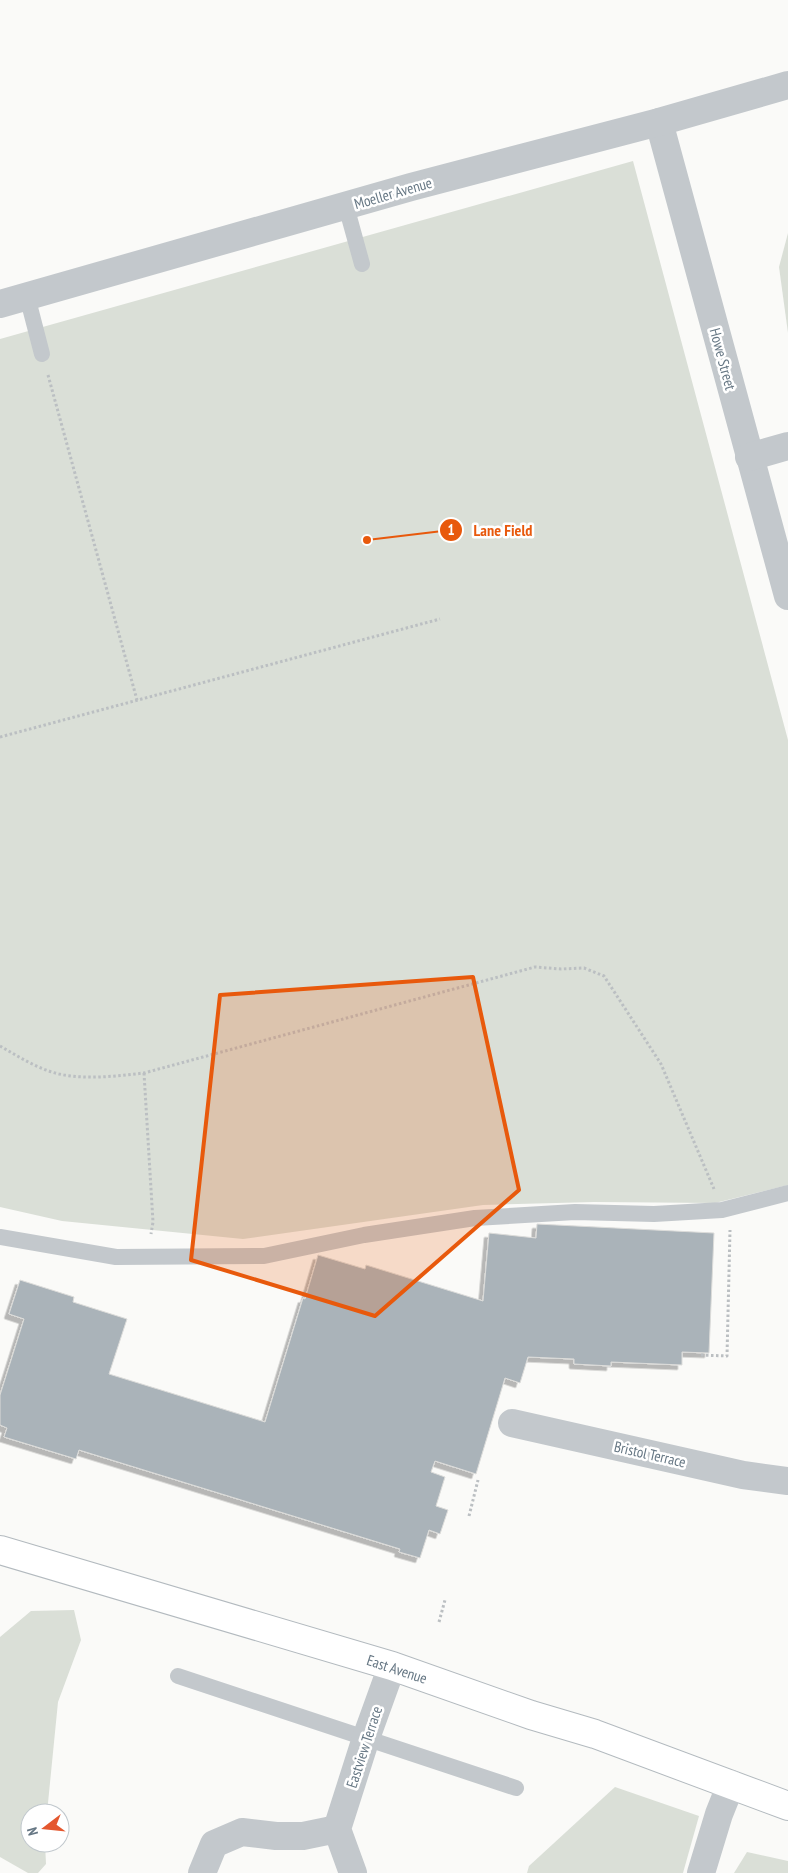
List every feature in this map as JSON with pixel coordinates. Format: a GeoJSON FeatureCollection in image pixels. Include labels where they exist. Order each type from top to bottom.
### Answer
{"type":"FeatureCollection","features":[{"type":"Feature","properties":{"kind":"main road","name":"East Avenue"},"geometry":{"type":"LineString","coordinates":[[0,1550],[392,1666],[531,1715],[595,1734],[788,1806]]}},
{"type":"Feature","properties":{"kind":"street","name":"Moeller Avenue"},"geometry":{"type":"LineString","coordinates":[[0,304],[346,206],[659,122],[788,85]]}},
{"type":"Feature","properties":{"kind":"street","name":"Howe Street"},"geometry":{"type":"LineString","coordinates":[[659,122],[788,596]]}},
{"type":"Feature","properties":{"kind":"street"},"geometry":{"type":"LineString","coordinates":[[749,457],[788,446]]}},
{"type":"Feature","properties":{"kind":"street","name":"Bristol Terrace"},"geometry":{"type":"LineString","coordinates":[[512,1423],[743,1475],[788,1480]]}},
{"type":"Feature","properties":{"kind":"street","name":"Eastview Terrace"},"geometry":{"type":"LineString","coordinates":[[337,1829],[366,1738],[392,1666]]}},
{"type":"Feature","properties":{"kind":"street"},"geometry":{"type":"LineString","coordinates":[[702,1873],[719,1814],[731,1784]]}},
{"type":"Feature","properties":{"kind":"street"},"geometry":{"type":"LineString","coordinates":[[202,1873],[214,1844],[242,1832],[276,1836],[303,1836],[337,1829],[353,1873]]}},
{"type":"Feature","properties":{"kind":"lane"},"geometry":{"type":"LineString","coordinates":[[346,206],[362,264]]}},
{"type":"Feature","properties":{"kind":"lane"},"geometry":{"type":"LineString","coordinates":[[27,296],[42,354]]}},
{"type":"Feature","properties":{"kind":"lane"},"geometry":{"type":"LineString","coordinates":[[0,1237],[116,1257],[264,1256],[364,1235],[475,1218],[576,1212],[654,1214],[722,1210],[788,1193]]}},
{"type":"Feature","properties":{"kind":"lane"},"geometry":{"type":"LineString","coordinates":[[178,1676],[516,1788]]}},
{"type":"Feature","properties":{"kind":"path"},"geometry":{"type":"LineString","coordinates":[[42,354],[137,700]]}},
{"type":"Feature","properties":{"kind":"path"},"geometry":{"type":"LineString","coordinates":[[0,737],[440,619]]}},
{"type":"Feature","properties":{"kind":"path"},"geometry":{"type":"LineString","coordinates":[[0,1046],[28,1062],[59,1074],[102,1078],[144,1073],[535,967],[584,968],[604,976],[661,1064],[730,1226],[727,1356],[702,1355]]}},
{"type":"Feature","properties":{"kind":"path"},"geometry":{"type":"LineString","coordinates":[[144,1073],[153,1222],[148,1257]]}},
{"type":"Feature","properties":{"kind":"path"},"geometry":{"type":"LineString","coordinates":[[469,1516],[478,1480]]}},
{"type":"Feature","properties":{"kind":"path"},"geometry":{"type":"LineString","coordinates":[[439,1622],[445,1600]]}},
{"type":"Feature","properties":{"kind":"highlighted area"},"geometry":{"type":"Polygon","coordinates":[[[473,977],[519,1190],[375,1316],[191,1260],[220,995],[473,977]]]}},
{"type":"Feature","properties":{"kind":"shaded area"},"geometry":{"type":"Polygon","coordinates":[[[633,161],[788,740],[788,1185],[715,1203],[594,1202],[483,1205],[243,1239],[62,1221],[0,1207],[0,339],[633,161]]]}},
{"type":"Feature","properties":{"kind":"shaded area"},"geometry":{"type":"Polygon","coordinates":[[[788,233],[788,333],[779,267],[788,233]]]}},
{"type":"Feature","properties":{"kind":"shaded area"},"geometry":{"type":"Polygon","coordinates":[[[74,1610],[81,1640],[58,1702],[48,1803],[20,1803],[20,1853],[45,1853],[46,1864],[38,1873],[28,1873],[0,1857],[0,1637],[31,1611],[74,1610]]]}},
{"type":"Feature","properties":{"kind":"shaded area"},"geometry":{"type":"Polygon","coordinates":[[[615,1787],[699,1816],[683,1873],[527,1873],[529,1866],[615,1787]]]}},
{"type":"Feature","properties":{"kind":"shaded area"},"geometry":{"type":"Polygon","coordinates":[[[747,1852],[788,1861],[788,1873],[734,1873],[747,1852]]]}},
{"type":"Feature","properties":{"kind":"building"},"geometry":{"type":"Polygon","coordinates":[[[537,1224],[714,1233],[709,1353],[682,1352],[682,1365],[611,1362],[611,1366],[574,1364],[574,1359],[528,1357],[520,1383],[505,1378],[476,1474],[435,1461],[431,1472],[445,1477],[436,1506],[448,1510],[440,1534],[429,1530],[420,1558],[399,1552],[400,1549],[79,1450],[76,1459],[4,1437],[7,1428],[0,1425],[0,1395],[24,1319],[9,1314],[20,1280],[74,1297],[73,1302],[127,1319],[109,1374],[265,1422],[318,1255],[365,1269],[366,1265],[483,1301],[489,1233],[536,1238],[537,1224]]]}},
{"type":"Feature","properties":{"kind":"place","name":"Lane Field"},"geometry":{"type":"Point","coordinates":[367,540]}}]}
